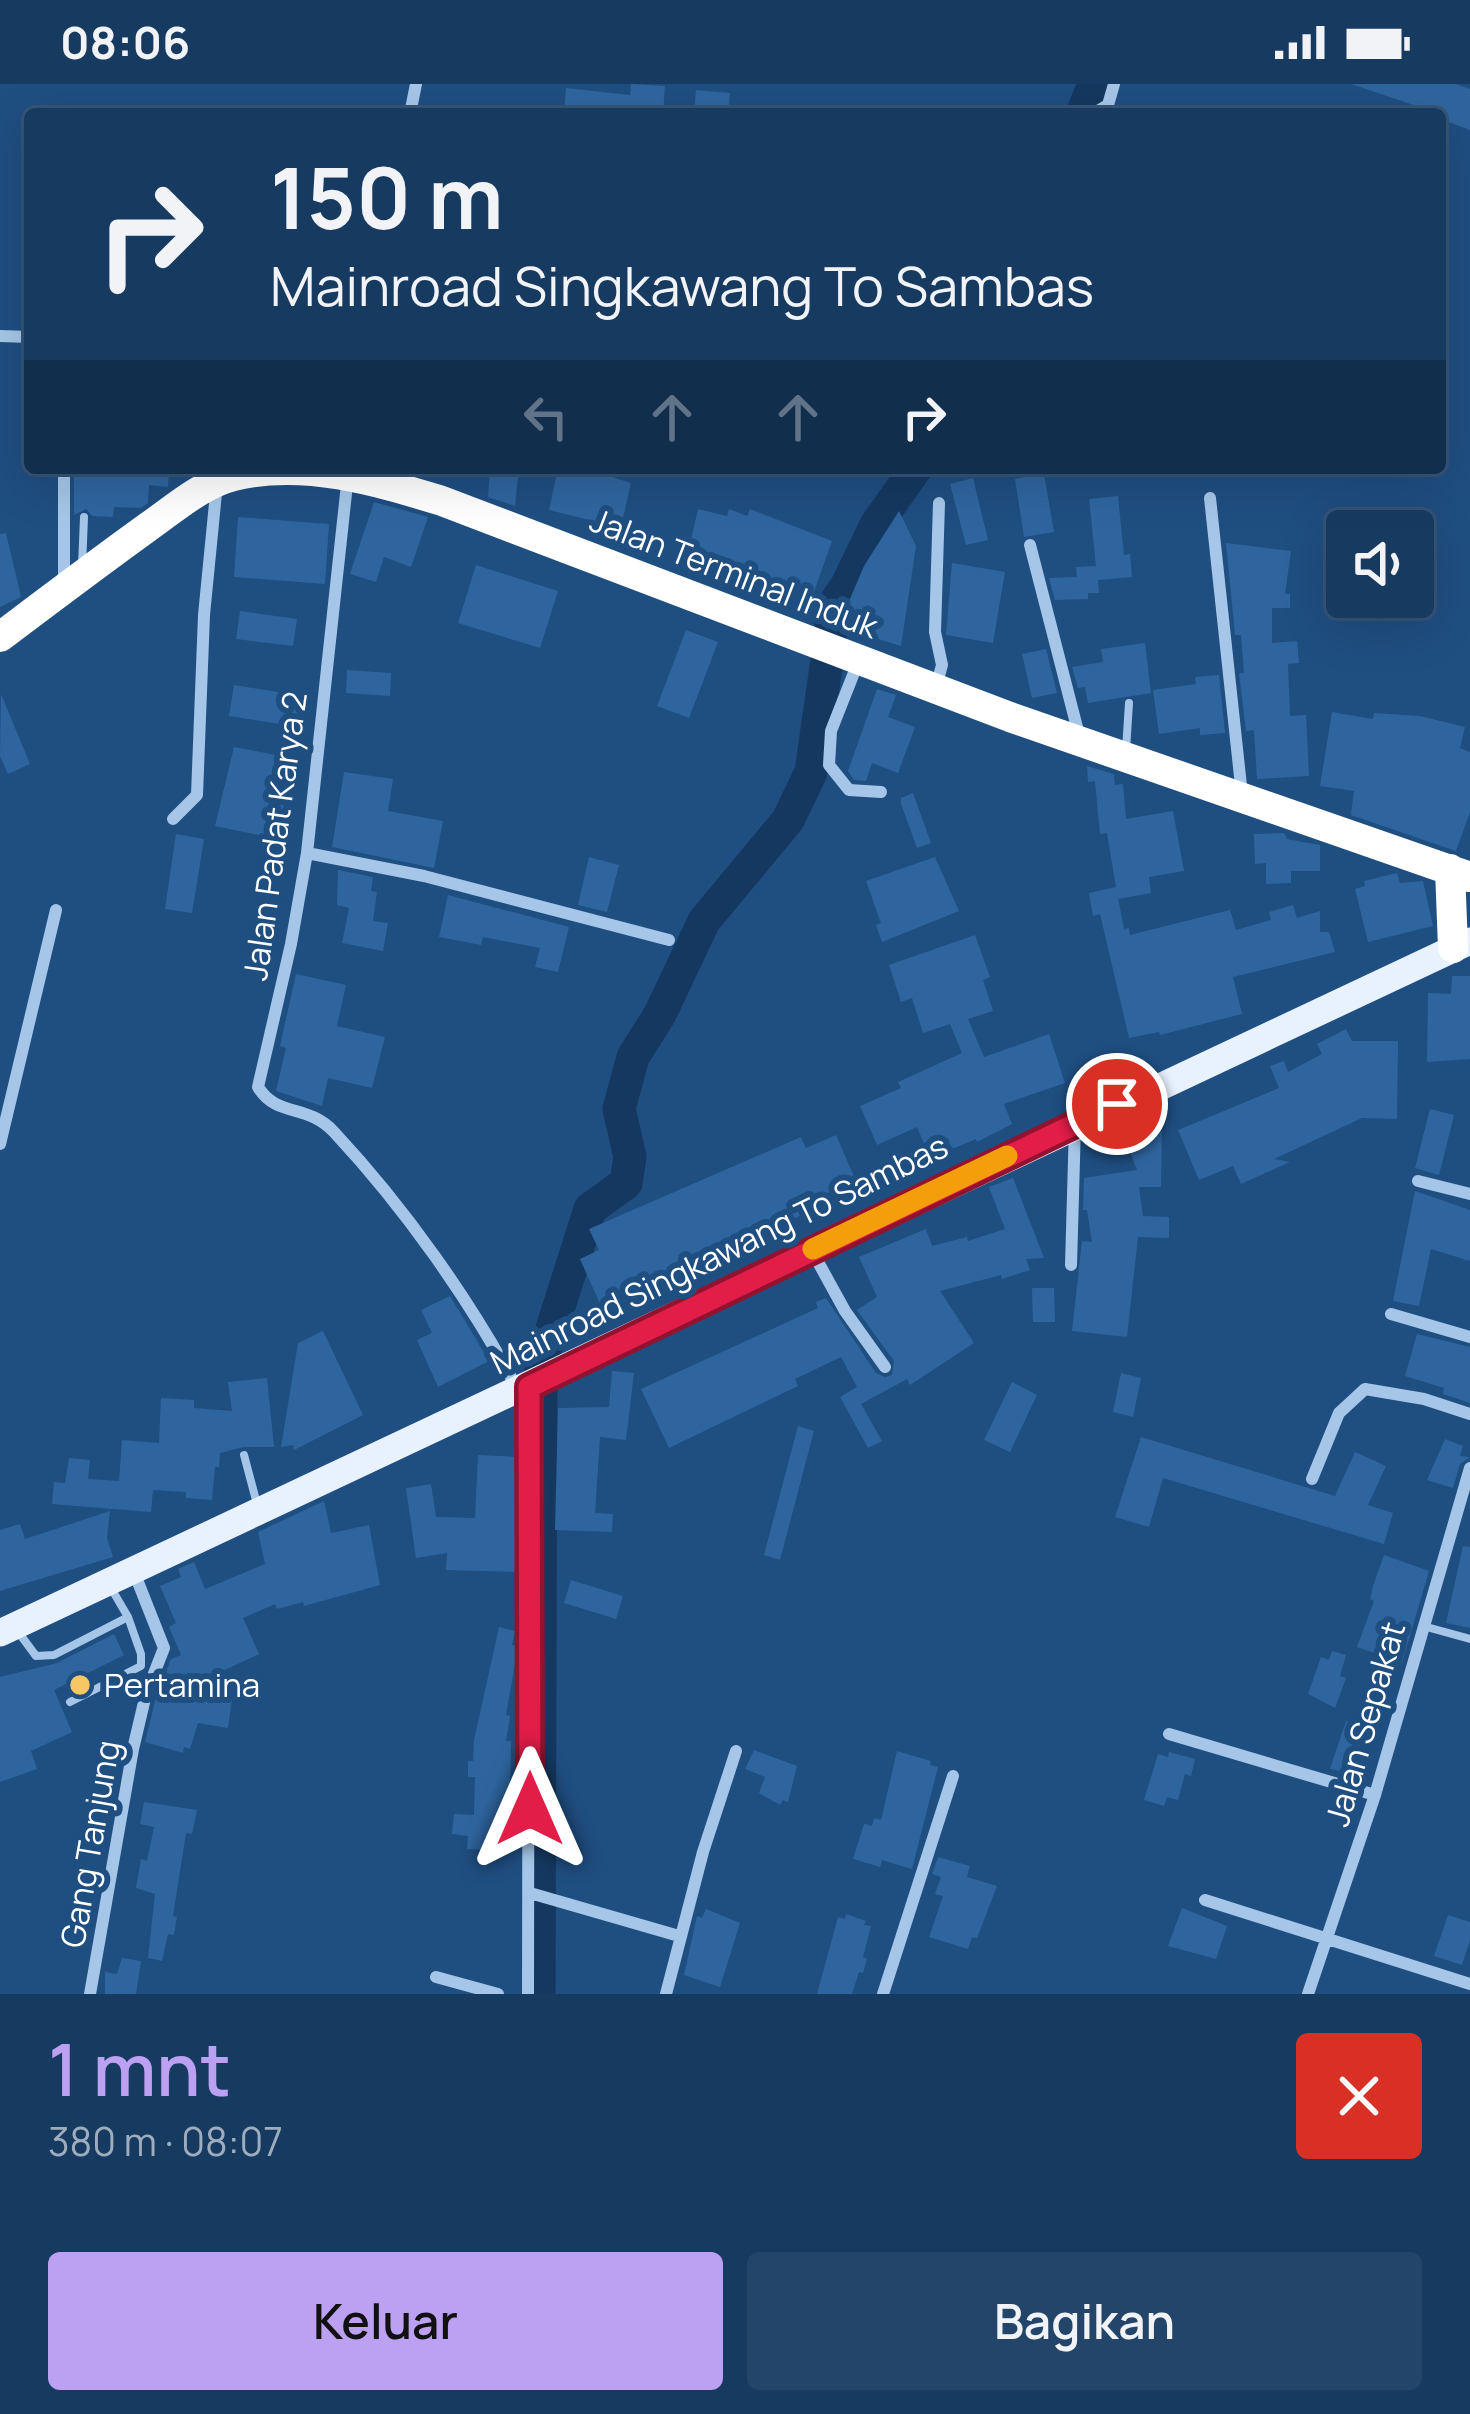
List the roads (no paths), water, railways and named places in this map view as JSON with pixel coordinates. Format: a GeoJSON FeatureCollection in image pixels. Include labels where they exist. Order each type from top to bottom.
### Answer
{"type":"FeatureCollection","features":[{"type":"Feature","properties":{"kind":"highway","name":"Jalan Terminal Induk"},"geometry":{"type":"LineString","coordinates":[[0,637],[217,481],[244,474]]}},
{"type":"Feature","properties":{"kind":"highway","name":"Jalan Terminal Induk"},"geometry":{"type":"LineString","coordinates":[[357,474],[442,501],[1081,741],[1460,873]]}},
{"type":"Feature","properties":{"kind":"highway"},"geometry":{"type":"LineString","coordinates":[[1460,873],[1461,944]]}},
{"type":"Feature","properties":{"kind":"main road","name":"Mainroad Singkawang To Sambas"},"geometry":{"type":"LineString","coordinates":[[8,1629],[1461,944]]}},
{"type":"Feature","properties":{"kind":"street"},"geometry":{"type":"LineString","coordinates":[[64,474],[73,581]]}},
{"type":"Feature","properties":{"kind":"street","name":"Jalan Padat Karya 2"},"geometry":{"type":"LineString","coordinates":[[348,474],[307,853],[258,1087],[275,1106],[317,1116],[374,1178],[533,1384]]}},
{"type":"Feature","properties":{"kind":"street"},"geometry":{"type":"LineString","coordinates":[[172,819],[197,795],[217,481]]}},
{"type":"Feature","properties":{"kind":"street"},"geometry":{"type":"LineString","coordinates":[[1210,498],[1242,797]]}},
{"type":"Feature","properties":{"kind":"street"},"geometry":{"type":"LineString","coordinates":[[936,688],[942,665],[935,632],[940,503]]}},
{"type":"Feature","properties":{"kind":"street"},"geometry":{"type":"LineString","coordinates":[[1030,545],[1081,741]]}},
{"type":"Feature","properties":{"kind":"street"},"geometry":{"type":"LineString","coordinates":[[846,654],[829,765],[849,790],[881,792]]}},
{"type":"Feature","properties":{"kind":"street"},"geometry":{"type":"LineString","coordinates":[[307,853],[424,876],[669,940]]}},
{"type":"Feature","properties":{"kind":"street"},"geometry":{"type":"LineString","coordinates":[[0,1144],[56,910]]}},
{"type":"Feature","properties":{"kind":"street"},"geometry":{"type":"LineString","coordinates":[[1071,1264],[1075,1124]]}},
{"type":"Feature","properties":{"kind":"street"},"geometry":{"type":"LineString","coordinates":[[1418,1181],[1470,1194]]}},
{"type":"Feature","properties":{"kind":"street"},"geometry":{"type":"LineString","coordinates":[[811,1250],[845,1311],[885,1367]]}},
{"type":"Feature","properties":{"kind":"street"},"geometry":{"type":"LineString","coordinates":[[1390,1314],[1470,1337]]}},
{"type":"Feature","properties":{"kind":"street"},"geometry":{"type":"LineString","coordinates":[[528,1994],[533,1384]]}},
{"type":"Feature","properties":{"kind":"street"},"geometry":{"type":"LineString","coordinates":[[1312,1479],[1339,1413],[1365,1389],[1424,1399],[1470,1414]]}},
{"type":"Feature","properties":{"kind":"street","name":"Jalan Sepakat"},"geometry":{"type":"LineString","coordinates":[[1308,1994],[1375,1795],[1470,1468]]}},
{"type":"Feature","properties":{"kind":"street","name":"Gang Tanjung"},"geometry":{"type":"LineString","coordinates":[[90,1994],[134,1749],[146,1694],[164,1648],[121,1577]]}},
{"type":"Feature","properties":{"kind":"street"},"geometry":{"type":"LineString","coordinates":[[1169,1734],[1375,1795]]}},
{"type":"Feature","properties":{"kind":"street"},"geometry":{"type":"LineString","coordinates":[[666,1994],[736,1750]]}},
{"type":"Feature","properties":{"kind":"street"},"geometry":{"type":"LineString","coordinates":[[884,1994],[953,1776]]}},
{"type":"Feature","properties":{"kind":"street"},"geometry":{"type":"LineString","coordinates":[[530,1893],[680,1936]]}},
{"type":"Feature","properties":{"kind":"street"},"geometry":{"type":"LineString","coordinates":[[1204,1900],[1470,1984]]}},
{"type":"Feature","properties":{"kind":"street"},"geometry":{"type":"LineString","coordinates":[[436,1977],[498,1994]]}},
{"type":"Feature","properties":{"kind":"lane"},"geometry":{"type":"LineString","coordinates":[[73,581],[84,517]]}},
{"type":"Feature","properties":{"kind":"lane"},"geometry":{"type":"LineString","coordinates":[[1126,757],[1129,704]]}},
{"type":"Feature","properties":{"kind":"lane"},"geometry":{"type":"LineString","coordinates":[[244,1454],[259,1511]]}},
{"type":"Feature","properties":{"kind":"lane"},"geometry":{"type":"LineString","coordinates":[[70,1702],[140,1666],[121,1577]]}},
{"type":"Feature","properties":{"kind":"lane"},"geometry":{"type":"LineString","coordinates":[[8,1629],[46,1658],[128,1617]]}},
{"type":"Feature","properties":{"kind":"lane"},"geometry":{"type":"LineString","coordinates":[[1422,1626],[1470,1639]]}},
{"type":"Feature","properties":{"kind":"waterway"},"geometry":{"type":"LineString","coordinates":[[1084,108],[1094,84]]}},
{"type":"Feature","properties":{"kind":"waterway"},"geometry":{"type":"LineString","coordinates":[[539,1994],[541,1363],[590,1209],[626,1183],[630,1157],[619,1109],[633,1057],[660,1014],[704,921],[788,820],[811,772],[832,625],[828,613],[876,525],[912,474]]}},
{"type":"Feature","properties":{"kind":"place","name":"Pertamina"},"geometry":{"type":"Point","coordinates":[80,1685]}}]}
